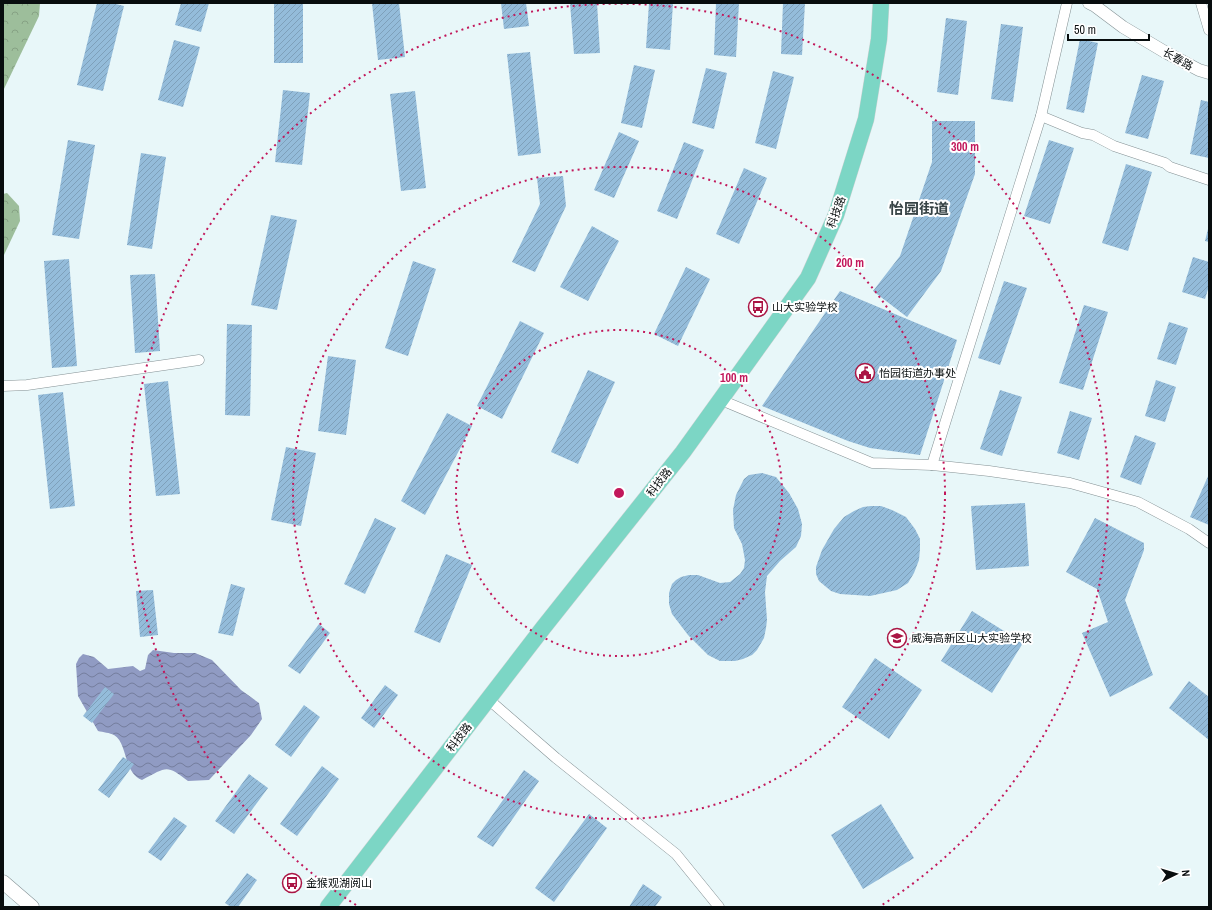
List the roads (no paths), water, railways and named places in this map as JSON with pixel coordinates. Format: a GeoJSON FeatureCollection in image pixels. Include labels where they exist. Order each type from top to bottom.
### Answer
{"type":"FeatureCollection","features":[{"type":"Feature","properties":{"kind":"main road","name":"科技路"},"geometry":{"type":"LineString","coordinates":[[328,907],[488,699],[683,452],[808,278],[836,215],[866,119],[879,39],[881,3]]}},
{"type":"Feature","properties":{"kind":"main road"},"geometry":{"type":"LineString","coordinates":[[3,882],[32,907]]}},
{"type":"Feature","properties":{"kind":"street"},"geometry":{"type":"LineString","coordinates":[[932,465],[1041,116],[1067,3]]}},
{"type":"Feature","properties":{"kind":"street","name":"长春路"},"geometry":{"type":"LineString","coordinates":[[1089,3],[1122,26],[1165,52],[1199,70],[1209,73]]}},
{"type":"Feature","properties":{"kind":"street"},"geometry":{"type":"LineString","coordinates":[[1201,3],[1209,30]]}},
{"type":"Feature","properties":{"kind":"street"},"geometry":{"type":"LineString","coordinates":[[1041,116],[1082,133],[1093,135],[1114,146],[1209,180]]}},
{"type":"Feature","properties":{"kind":"street"},"geometry":{"type":"LineString","coordinates":[[3,386],[27,385],[199,360]]}},
{"type":"Feature","properties":{"kind":"street"},"geometry":{"type":"LineString","coordinates":[[721,400],[872,463],[932,465],[989,471],[1070,483],[1138,502],[1189,529],[1209,543]]}},
{"type":"Feature","properties":{"kind":"street"},"geometry":{"type":"LineString","coordinates":[[488,699],[556,758],[676,854],[718,907]]}},
{"type":"Feature","properties":{"kind":"water"},"geometry":{"type":"Polygon","coordinates":[[[153,650],[174,653],[195,653],[212,660],[241,690],[259,703],[262,719],[251,735],[209,780],[188,781],[175,772],[166,769],[142,780],[136,776],[128,765],[122,744],[114,735],[98,731],[78,696],[76,664],[83,654],[94,657],[108,669],[133,666],[140,671],[145,669],[148,655],[153,650]]]}},
{"type":"Feature","properties":{"kind":"place","name":"山大实验学校"},"geometry":{"type":"Point","coordinates":[758,307]}},
{"type":"Feature","properties":{"kind":"place","name":"怡园街道办事处"},"geometry":{"type":"Point","coordinates":[865,373]}},
{"type":"Feature","properties":{"kind":"place","name":"威海高新区山大实验学校"},"geometry":{"type":"Point","coordinates":[897,638]}},
{"type":"Feature","properties":{"kind":"place","name":"金猴观湖阅山"},"geometry":{"type":"Point","coordinates":[292,883]}},
{"type":"Feature","properties":{"kind":"district","name":"怡园街道"},"geometry":{"type":"Point","coordinates":[919,208]}}]}
